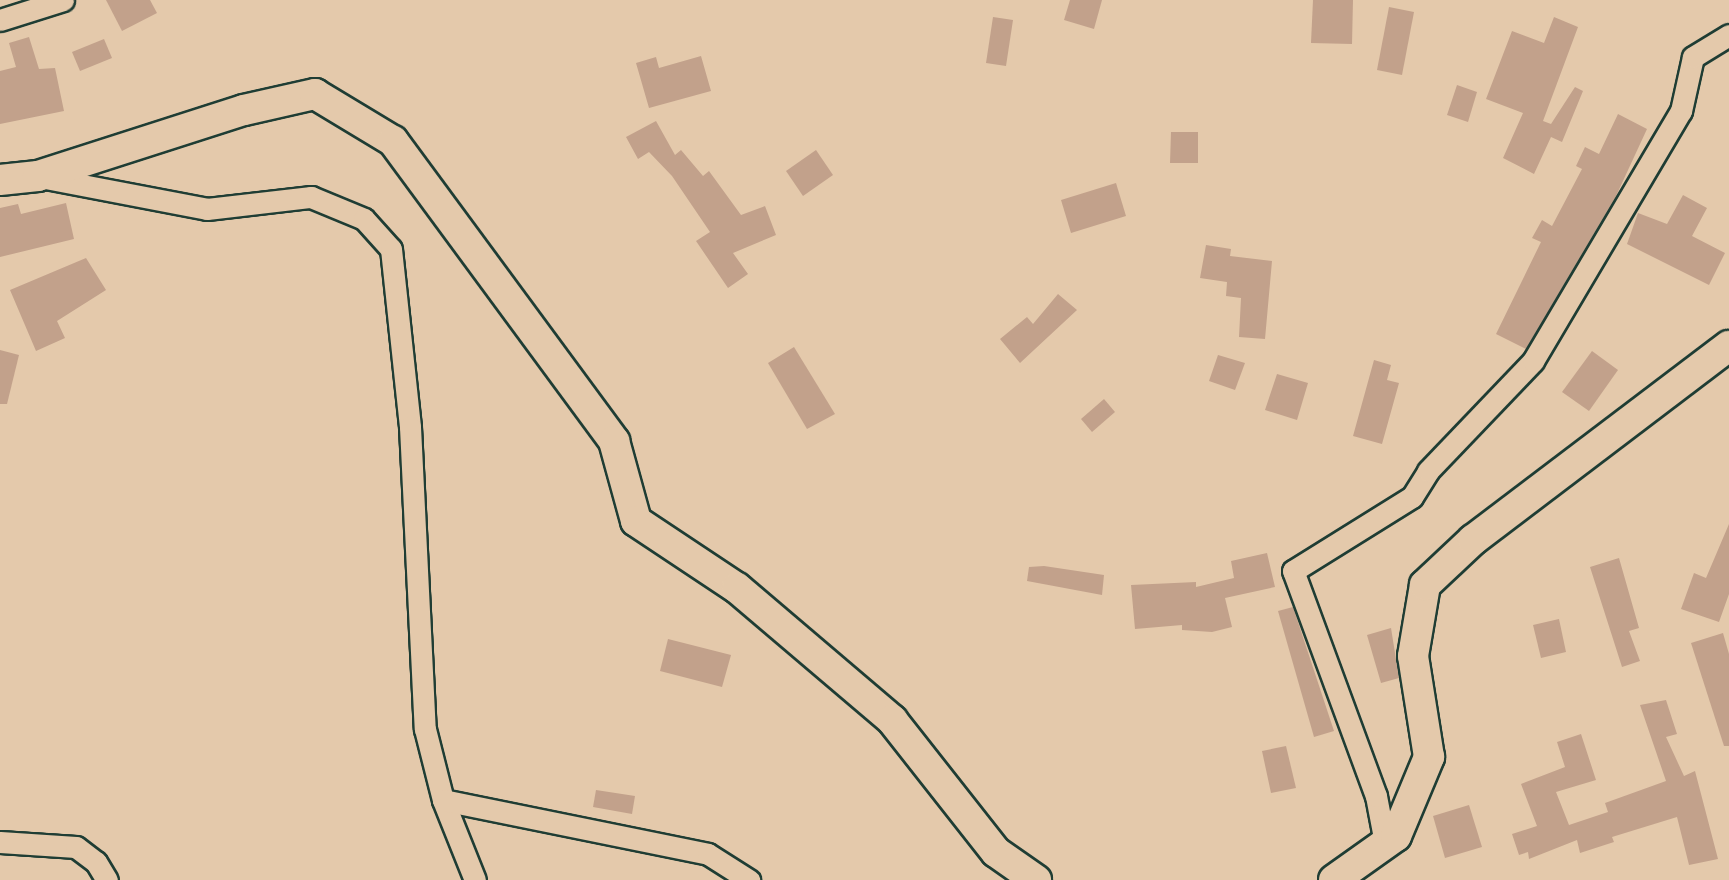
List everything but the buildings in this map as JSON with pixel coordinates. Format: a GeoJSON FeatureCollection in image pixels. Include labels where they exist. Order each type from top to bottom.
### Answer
{"type":"FeatureCollection","features":[{"type":"Feature","properties":{"kind":"main road"},"geometry":{"type":"LineString","coordinates":[[0,180],[38,176],[244,110],[315,94],[393,141],[614,441],[636,521],[737,588],[892,720],[996,852],[1036,880]]}},
{"type":"Feature","properties":{"kind":"main road"},"geometry":{"type":"LineString","coordinates":[[1334,880],[1396,836],[1429,757],[1413,656],[1425,585],[1473,540],[1729,346]]}},
{"type":"Feature","properties":{"kind":"street"},"geometry":{"type":"LineString","coordinates":[[0,20],[63,0]]}},
{"type":"Feature","properties":{"kind":"street"},"geometry":{"type":"LineString","coordinates":[[1385,843],[1376,796],[1293,571],[1412,497],[1428,471],[1533,361],[1681,111],[1693,57],[1729,35]]}},
{"type":"Feature","properties":{"kind":"street"},"geometry":{"type":"LineString","coordinates":[[38,176],[207,209],[311,197],[364,219],[391,249],[410,427],[424,729],[443,800],[475,880]]}},
{"type":"Feature","properties":{"kind":"street"},"geometry":{"type":"LineString","coordinates":[[443,800],[708,854],[749,880]]}},
{"type":"Feature","properties":{"kind":"street"},"geometry":{"type":"LineString","coordinates":[[2,843],[76,847],[96,862],[106,880]]}}]}
